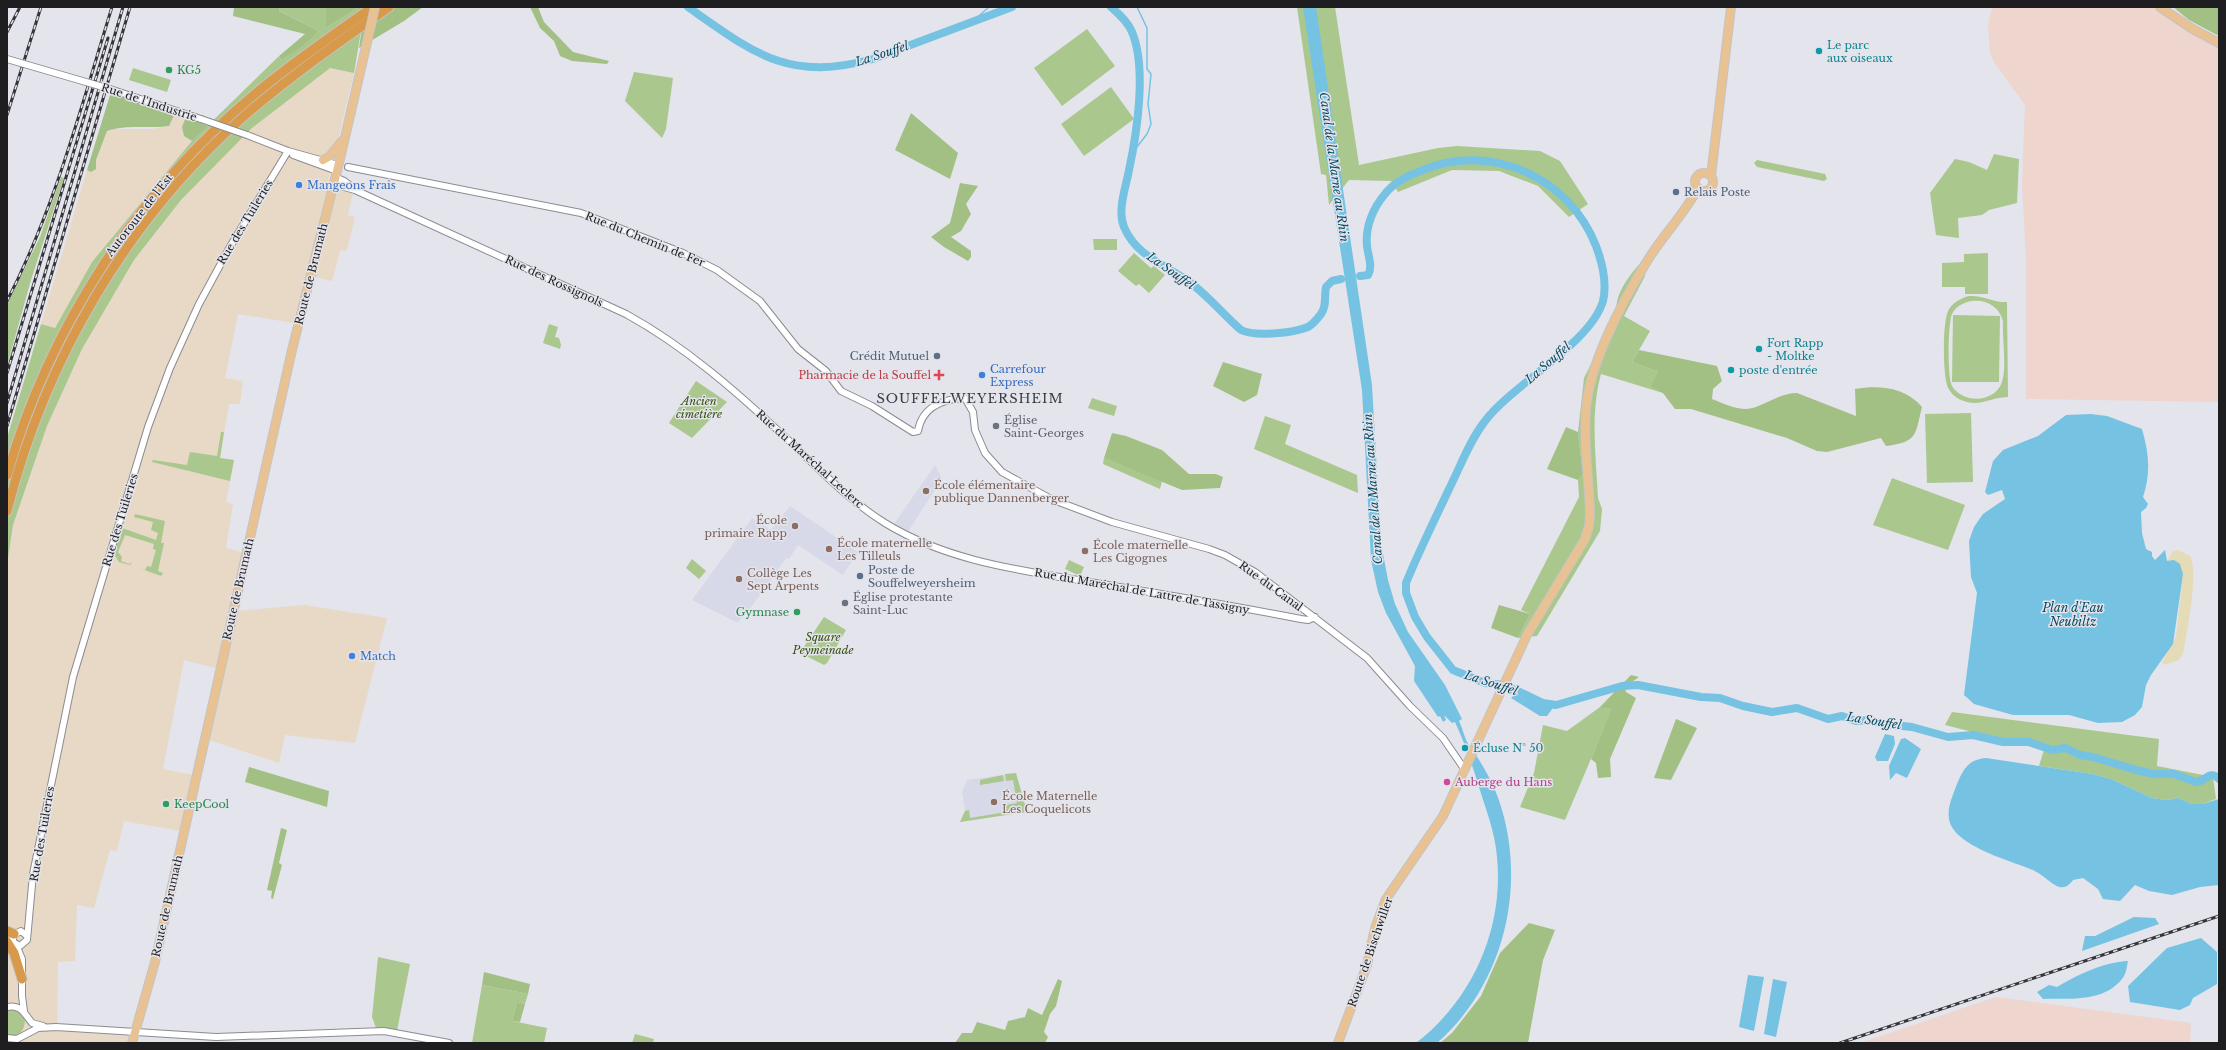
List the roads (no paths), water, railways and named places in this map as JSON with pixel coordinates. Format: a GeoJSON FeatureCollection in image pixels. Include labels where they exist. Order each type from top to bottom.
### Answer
{"type":"FeatureCollection","features":[{"type":"Feature","properties":{"kind":"highway","name":"Autoroute de l’Est"},"geometry":{"type":"LineString","coordinates":[[7,475],[31,405],[66,328],[98,273],[141,212],[197,148],[249,99],[298,60],[374,7]]}},
{"type":"Feature","properties":{"kind":"highway","name":"Autoroute de l’Est"},"geometry":{"type":"LineString","coordinates":[[7,511],[30,435],[61,360],[106,279],[148,219],[199,160],[242,118],[309,63],[389,7]]}},
{"type":"Feature","properties":{"kind":"highway"},"geometry":{"type":"LineString","coordinates":[[12,937],[14,953],[22,979]]}},
{"type":"Feature","properties":{"kind":"main road","name":"Route de Brumath"},"geometry":{"type":"LineString","coordinates":[[132,1043],[155,962],[292,350],[346,136],[374,7]]}},
{"type":"Feature","properties":{"kind":"main road"},"geometry":{"type":"LineString","coordinates":[[1707,175],[1713,150],[1731,7]]}},
{"type":"Feature","properties":{"kind":"main road"},"geometry":{"type":"LineString","coordinates":[[2160,7],[2191,28],[2219,43]]}},
{"type":"Feature","properties":{"kind":"main road","name":"Route de Brumath"},"geometry":{"type":"LineString","coordinates":[[323,160],[330,156],[346,136]]}},
{"type":"Feature","properties":{"kind":"main road"},"geometry":{"type":"LineString","coordinates":[[1707,175],[1713,181],[1711,187],[1700,189],[1696,178],[1707,175]]}},
{"type":"Feature","properties":{"kind":"main road","name":"Route de Bischwiller"},"geometry":{"type":"LineString","coordinates":[[1338,1043],[1367,965],[1376,928],[1386,899],[1443,816],[1470,762],[1536,618],[1587,534],[1590,512],[1585,426],[1588,393],[1602,352],[1638,279],[1700,189]]}},
{"type":"Feature","properties":{"kind":"street","name":"Rue de l'Industrie"},"geometry":{"type":"LineString","coordinates":[[7,59],[110,89],[247,135],[288,151],[323,160],[336,174]]}},
{"type":"Feature","properties":{"kind":"street","name":"Rue de l'Industrie"},"geometry":{"type":"LineString","coordinates":[[288,151],[299,158],[336,174]]}},
{"type":"Feature","properties":{"kind":"street","name":"Rue des Tuileries"},"geometry":{"type":"LineString","coordinates":[[24,1011],[21,955],[27,938],[28,916],[46,807],[73,677],[148,427],[170,368],[199,304],[231,245],[288,151]]}},
{"type":"Feature","properties":{"kind":"street","name":"Rue du Chemin de Fer"},"geometry":{"type":"LineString","coordinates":[[348,167],[581,213],[683,253],[717,270],[752,294],[771,313],[798,349],[819,364],[841,391],[872,406],[913,432],[918,431],[926,411],[942,401],[965,398]]}},
{"type":"Feature","properties":{"kind":"street","name":"Rue des Rossignols"},"geometry":{"type":"LineString","coordinates":[[336,174],[355,190],[645,324],[700,362],[739,395]]}},
{"type":"Feature","properties":{"kind":"street","name":"Rue du Maréchal Leclerc"},"geometry":{"type":"LineString","coordinates":[[739,395],[841,490],[879,520],[933,547],[969,560]]}},
{"type":"Feature","properties":{"kind":"street","name":"Rue du Canal"},"geometry":{"type":"LineString","coordinates":[[965,398],[973,412],[975,430],[985,453],[1002,472],[1043,496],[1075,509],[1225,555],[1255,572],[1367,658],[1410,706],[1443,738],[1465,770]]}},
{"type":"Feature","properties":{"kind":"street","name":"Rue du Maréchal de Lattre de Tassigny"},"geometry":{"type":"LineString","coordinates":[[969,560],[1301,619],[1308,620],[1314,617]]}},
{"type":"Feature","properties":{"kind":"street","name":"Rue des Tuileries"},"geometry":{"type":"LineString","coordinates":[[21,955],[12,937],[28,916]]}},
{"type":"Feature","properties":{"kind":"street"},"geometry":{"type":"LineString","coordinates":[[12,937],[26,935]]}},
{"type":"Feature","properties":{"kind":"street"},"geometry":{"type":"LineString","coordinates":[[12,937],[24,944]]}},
{"type":"Feature","properties":{"kind":"street"},"geometry":{"type":"LineString","coordinates":[[10,1006],[22,996]]}},
{"type":"Feature","properties":{"kind":"street"},"geometry":{"type":"LineString","coordinates":[[10,1006],[24,1011],[32,1023],[44,1026],[228,1038],[384,1031],[449,1043]]}},
{"type":"Feature","properties":{"kind":"street"},"geometry":{"type":"LineString","coordinates":[[26,1033],[29,1026],[28,1018]]}},
{"type":"Feature","properties":{"kind":"street"},"geometry":{"type":"LineString","coordinates":[[9,1040],[21,1037],[26,1033],[44,1026]]}},
{"type":"Feature","properties":{"kind":"water","name":"Canal de la Marne au Rhin"},"geometry":{"type":"Polygon","coordinates":[[[1303,7],[1316,7],[1372,385],[1381,543],[1388,580],[1395,604],[1408,632],[1445,685],[1462,719],[1459,721],[1467,742],[1493,785],[1502,810],[1509,841],[1511,873],[1509,905],[1503,936],[1492,966],[1478,994],[1459,1020],[1437,1043],[1416,1043],[1436,1025],[1454,1005],[1469,984],[1480,960],[1489,935],[1495,910],[1498,884],[1496,848],[1490,821],[1474,770],[1455,722],[1452,723],[1444,715],[1446,720],[1443,722],[1440,716],[1438,717],[1414,681],[1415,666],[1386,613],[1378,592],[1371,560],[1362,390],[1303,7]]]}},
{"type":"Feature","properties":{"kind":"water","name":"Plan d'Eau Neubiltz"},"geometry":{"type":"Polygon","coordinates":[[[2091,414],[2107,416],[2142,429],[2148,455],[2147,480],[2143,497],[2148,504],[2141,512],[2142,533],[2146,549],[2152,552],[2152,556],[2155,560],[2165,550],[2167,561],[2174,560],[2180,564],[2183,574],[2173,644],[2151,675],[2146,685],[2142,707],[2135,715],[2122,722],[2098,723],[2069,715],[2013,715],[1974,704],[1964,695],[1977,593],[1971,577],[1969,541],[1974,527],[1983,514],[2005,499],[2002,490],[1988,495],[1985,492],[1993,461],[2003,450],[2038,436],[2066,415],[2091,414]]]}},
{"type":"Feature","properties":{"kind":"water"},"geometry":{"type":"Polygon","coordinates":[[[1515,694],[1542,706],[1553,708],[1547,716],[1540,716],[1511,698],[1515,694]]]}},
{"type":"Feature","properties":{"kind":"water"},"geometry":{"type":"Polygon","coordinates":[[[1885,734],[1894,736],[1895,744],[1888,761],[1877,761],[1875,757],[1885,734]]]}},
{"type":"Feature","properties":{"kind":"water"},"geometry":{"type":"Polygon","coordinates":[[[1905,738],[1921,749],[1907,778],[1896,773],[1890,780],[1889,766],[1901,739],[1905,738]]]}},
{"type":"Feature","properties":{"kind":"water"},"geometry":{"type":"Polygon","coordinates":[[[1986,758],[2093,774],[2111,779],[2152,798],[2167,800],[2178,798],[2192,804],[2202,804],[2219,799],[2219,885],[2200,887],[2172,895],[2149,891],[2135,885],[2120,901],[2103,899],[2098,889],[2083,878],[2073,880],[2066,887],[2061,887],[2052,883],[2033,870],[1998,857],[1972,845],[1953,829],[1949,819],[1949,810],[1962,773],[1971,763],[1986,758]]]}},
{"type":"Feature","properties":{"kind":"water"},"geometry":{"type":"Polygon","coordinates":[[[2134,917],[2155,918],[2159,924],[2082,951],[2085,936],[2095,936],[2134,917]]]}},
{"type":"Feature","properties":{"kind":"water"},"geometry":{"type":"Polygon","coordinates":[[[2201,938],[2217,952],[2217,984],[2193,998],[2190,1005],[2180,1010],[2130,1002],[2128,986],[2167,948],[2201,938]]]}},
{"type":"Feature","properties":{"kind":"water"},"geometry":{"type":"Polygon","coordinates":[[[2128,961],[2122,979],[2114,987],[2096,996],[2074,999],[2043,999],[2037,992],[2049,985],[2057,987],[2073,978],[2100,967],[2128,961]]]}},
{"type":"Feature","properties":{"kind":"water"},"geometry":{"type":"Polygon","coordinates":[[[1748,975],[1764,977],[1754,1031],[1739,1027],[1748,975]]]}},
{"type":"Feature","properties":{"kind":"water"},"geometry":{"type":"Polygon","coordinates":[[[1773,979],[1787,982],[1776,1037],[1764,1034],[1773,979]]]}},
{"type":"Feature","properties":{"kind":"waterway","name":"La Souffel"},"geometry":{"type":"LineString","coordinates":[[688,7],[733,38],[754,50],[774,59],[795,65],[818,67],[843,65],[873,59],[1012,7]]}},
{"type":"Feature","properties":{"kind":"waterway"},"geometry":{"type":"LineString","coordinates":[[972,22],[989,7]]}},
{"type":"Feature","properties":{"kind":"waterway","name":"La Souffel"},"geometry":{"type":"LineString","coordinates":[[1111,7],[1123,18],[1132,32],[1137,47],[1139,64],[1139,101],[1135,138],[1121,213],[1124,227],[1130,238],[1145,254],[1183,277],[1205,295],[1241,330],[1247,332],[1264,334],[1293,331],[1308,327],[1323,311],[1326,287],[1332,281],[1341,279]]}},
{"type":"Feature","properties":{"kind":"waterway"},"geometry":{"type":"LineString","coordinates":[[1133,152],[1147,134],[1151,124],[1148,104],[1151,74],[1147,69],[1147,28],[1137,7]]}},
{"type":"Feature","properties":{"kind":"waterway","name":"La Souffel"},"geometry":{"type":"LineString","coordinates":[[1360,276],[1368,275],[1370,268],[1367,232],[1371,218],[1377,205],[1389,190],[1402,179],[1423,170],[1449,162],[1475,160],[1501,164],[1525,172],[1547,184],[1567,201],[1584,222],[1596,246],[1602,266],[1604,294],[1603,301],[1596,317],[1568,348],[1498,407],[1485,421],[1466,453],[1406,583],[1406,593],[1415,617],[1427,637],[1453,670],[1485,683],[1505,685],[1543,703],[1556,705],[1622,686],[1638,685],[1701,697],[1720,698],[1743,706],[1772,712],[1797,708],[1828,719],[1842,716],[1856,721],[1868,720],[1884,724],[1912,727],[1948,737],[1973,735],[2003,742],[2029,742],[2052,750],[2065,748],[2080,755],[2093,757],[2136,770],[2154,774],[2174,774],[2196,782],[2213,775],[2219,779]]}},
{"type":"Feature","properties":{"kind":"railway"},"geometry":{"type":"LineString","coordinates":[[7,32],[20,7]]}},
{"type":"Feature","properties":{"kind":"railway"},"geometry":{"type":"LineString","coordinates":[[7,115],[41,7]]}},
{"type":"Feature","properties":{"kind":"railway"},"geometry":{"type":"LineString","coordinates":[[7,301],[39,230],[66,157],[112,7]]}},
{"type":"Feature","properties":{"kind":"railway"},"geometry":{"type":"LineString","coordinates":[[7,403],[123,7]]}},
{"type":"Feature","properties":{"kind":"railway"},"geometry":{"type":"LineString","coordinates":[[7,426],[130,7]]}},
{"type":"Feature","properties":{"kind":"railway"},"geometry":{"type":"LineString","coordinates":[[7,373],[108,38]]}},
{"type":"Feature","properties":{"kind":"railway"},"geometry":{"type":"LineString","coordinates":[[1840,1043],[2219,916]]}},
{"type":"Feature","properties":{"kind":"place","name":"Le parc aux oiseaux"},"geometry":{"type":"Point","coordinates":[1819,51]}},
{"type":"Feature","properties":{"kind":"place","name":"KG5"},"geometry":{"type":"Point","coordinates":[169,70]}},
{"type":"Feature","properties":{"kind":"place","name":"Mangeons Frais"},"geometry":{"type":"Point","coordinates":[299,185]}},
{"type":"Feature","properties":{"kind":"place","name":"Relais Poste"},"geometry":{"type":"Point","coordinates":[1676,192]}},
{"type":"Feature","properties":{"kind":"place","name":"Fort Rapp - Moltke"},"geometry":{"type":"Point","coordinates":[1759,349]}},
{"type":"Feature","properties":{"kind":"place","name":"Crédit Mutuel"},"geometry":{"type":"Point","coordinates":[937,356]}},
{"type":"Feature","properties":{"kind":"place","name":"poste d'entrée"},"geometry":{"type":"Point","coordinates":[1731,370]}},
{"type":"Feature","properties":{"kind":"place","name":"Pharmacie de la Souffel"},"geometry":{"type":"Point","coordinates":[939,375]}},
{"type":"Feature","properties":{"kind":"place","name":"Carrefour Express"},"geometry":{"type":"Point","coordinates":[982,375]}},
{"type":"Feature","properties":{"kind":"place","name":"Église Saint-Georges"},"geometry":{"type":"Point","coordinates":[996,426]}},
{"type":"Feature","properties":{"kind":"place","name":"École élémentaire publique Dannenberger"},"geometry":{"type":"Point","coordinates":[926,491]}},
{"type":"Feature","properties":{"kind":"place","name":"École primaire Rapp"},"geometry":{"type":"Point","coordinates":[795,526]}},
{"type":"Feature","properties":{"kind":"place","name":"École maternelle Les Tilleuls"},"geometry":{"type":"Point","coordinates":[829,549]}},
{"type":"Feature","properties":{"kind":"place","name":"École maternelle Les Cigognes"},"geometry":{"type":"Point","coordinates":[1085,551]}},
{"type":"Feature","properties":{"kind":"place","name":"Poste de Souffelweyersheim"},"geometry":{"type":"Point","coordinates":[860,576]}},
{"type":"Feature","properties":{"kind":"place","name":"Collège Les Sept Arpents"},"geometry":{"type":"Point","coordinates":[739,579]}},
{"type":"Feature","properties":{"kind":"place","name":"Église protestante Saint-Luc"},"geometry":{"type":"Point","coordinates":[845,603]}},
{"type":"Feature","properties":{"kind":"place","name":"Gymnase"},"geometry":{"type":"Point","coordinates":[797,612]}},
{"type":"Feature","properties":{"kind":"place","name":"Match"},"geometry":{"type":"Point","coordinates":[352,656]}},
{"type":"Feature","properties":{"kind":"place","name":"Écluse N° 50"},"geometry":{"type":"Point","coordinates":[1465,748]}},
{"type":"Feature","properties":{"kind":"place","name":"Auberge du Hans"},"geometry":{"type":"Point","coordinates":[1447,782]}},
{"type":"Feature","properties":{"kind":"place","name":"École Maternelle Les Coquelicots"},"geometry":{"type":"Point","coordinates":[994,802]}},
{"type":"Feature","properties":{"kind":"place","name":"KeepCool"},"geometry":{"type":"Point","coordinates":[166,804]}},
{"type":"Feature","properties":{"kind":"district","name":"SOUFFELWEYERSHEIM"},"geometry":{"type":"Point","coordinates":[970,398]}},
{"type":"Feature","properties":{"kind":"park label","name":"Ancien cimetière"},"geometry":{"type":"Point","coordinates":[699,407]}},
{"type":"Feature","properties":{"kind":"park label","name":"Square Peymeinade"},"geometry":{"type":"Point","coordinates":[823,643]}}]}
